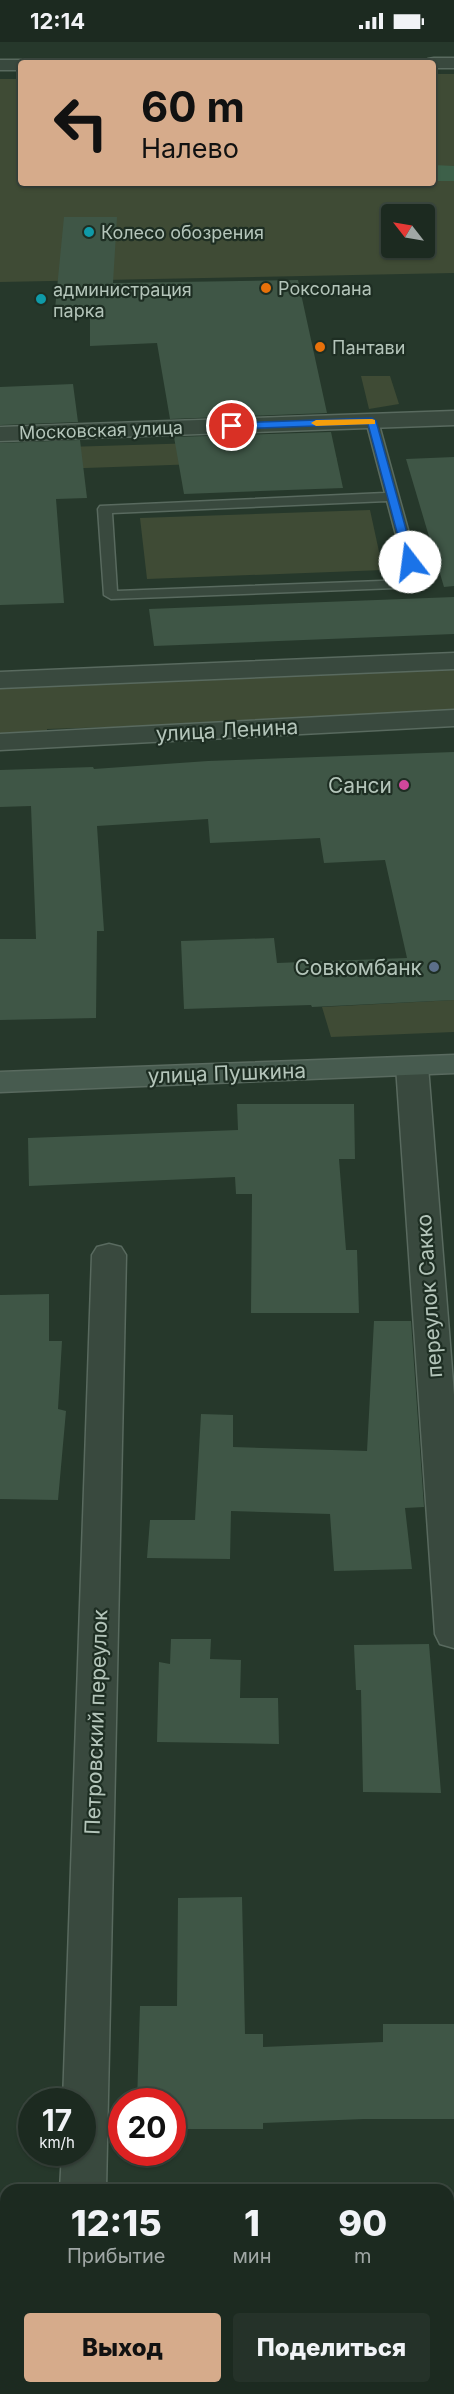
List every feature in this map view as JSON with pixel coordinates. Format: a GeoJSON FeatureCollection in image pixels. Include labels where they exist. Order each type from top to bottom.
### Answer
{"type":"FeatureCollection","features":[{"type":"Feature","properties":{"kind":"main road","name":"улица Пушкина"},"geometry":{"type":"LineString","coordinates":[[0,1082],[454,1064]]}},
{"type":"Feature","properties":{"kind":"street"},"geometry":{"type":"LineString","coordinates":[[436,63],[454,63]]}},
{"type":"Feature","properties":{"kind":"street"},"geometry":{"type":"LineString","coordinates":[[0,65],[18,65]]}},
{"type":"Feature","properties":{"kind":"street","name":"Московская улица"},"geometry":{"type":"LineString","coordinates":[[0,434],[454,418]]}},
{"type":"Feature","properties":{"kind":"street"},"geometry":{"type":"LineString","coordinates":[[0,680],[454,661]]}},
{"type":"Feature","properties":{"kind":"street","name":"улица Ленина"},"geometry":{"type":"LineString","coordinates":[[0,742],[454,718]]}},
{"type":"Feature","properties":{"kind":"street","name":"переулок Сакко"},"geometry":{"type":"LineString","coordinates":[[412,1066],[454,1634]]}},
{"type":"Feature","properties":{"kind":"street","name":"Петровский переулок"},"geometry":{"type":"LineString","coordinates":[[82,2184],[109,1255]]}},
{"type":"Feature","properties":{"kind":"lane"},"geometry":{"type":"LineString","coordinates":[[372,421],[393,497],[416,584],[111,595],[105,509],[393,497]]}},
{"type":"Feature","properties":{"kind":"shaded area"},"geometry":{"type":"Polygon","coordinates":[[[436,74],[454,74],[454,273],[0,282],[0,79],[18,79],[18,186],[436,186],[436,74]]]}},
{"type":"Feature","properties":{"kind":"shaded area"},"geometry":{"type":"Polygon","coordinates":[[[436,165],[454,166],[454,181],[436,181],[436,165]]]}},
{"type":"Feature","properties":{"kind":"shaded area"},"geometry":{"type":"Polygon","coordinates":[[[361,376],[390,376],[399,404],[369,409],[361,376]]]}},
{"type":"Feature","properties":{"kind":"shaded area"},"geometry":{"type":"Polygon","coordinates":[[[326,439],[337,459],[0,471],[0,449],[326,439]]]}},
{"type":"Feature","properties":{"kind":"shaded area"},"geometry":{"type":"Polygon","coordinates":[[[370,510],[383,570],[147,579],[140,518],[370,510]]]}},
{"type":"Feature","properties":{"kind":"shaded area"},"geometry":{"type":"Polygon","coordinates":[[[454,669],[454,717],[47,729],[47,740],[0,742],[0,683],[454,669]]]}},
{"type":"Feature","properties":{"kind":"shaded area"},"geometry":{"type":"Polygon","coordinates":[[[454,1000],[454,1032],[331,1037],[322,1007],[454,1000]]]}},
{"type":"Feature","properties":{"kind":"building"},"geometry":{"type":"Polygon","coordinates":[[[64,217],[117,217],[113,283],[298,280],[327,413],[170,419],[157,343],[90,346],[90,308],[55,309],[64,217]]]}},
{"type":"Feature","properties":{"kind":"building"},"geometry":{"type":"Polygon","coordinates":[[[73,384],[78,422],[0,425],[0,387],[73,384]]]}},
{"type":"Feature","properties":{"kind":"building"},"geometry":{"type":"Polygon","coordinates":[[[331,432],[343,488],[184,494],[174,437],[331,432]]]}},
{"type":"Feature","properties":{"kind":"building"},"geometry":{"type":"Polygon","coordinates":[[[80,440],[87,498],[56,499],[64,603],[0,605],[0,443],[80,440]]]}},
{"type":"Feature","properties":{"kind":"building"},"geometry":{"type":"Polygon","coordinates":[[[454,457],[454,586],[444,587],[406,459],[454,457]]]}},
{"type":"Feature","properties":{"kind":"building"},"geometry":{"type":"Polygon","coordinates":[[[454,597],[454,634],[154,646],[149,609],[454,597]]]}},
{"type":"Feature","properties":{"kind":"building"},"geometry":{"type":"Polygon","coordinates":[[[454,752],[454,1000],[312,1007],[311,1005],[184,1009],[181,941],[274,938],[277,963],[407,958],[385,860],[324,863],[320,838],[210,843],[208,819],[97,826],[104,931],[97,931],[96,1018],[0,1020],[0,939],[36,939],[31,806],[0,807],[0,770],[93,767],[94,769],[208,761],[454,752]]]}},
{"type":"Feature","properties":{"kind":"building"},"geometry":{"type":"Polygon","coordinates":[[[237,1104],[354,1104],[355,1159],[339,1159],[346,1250],[357,1250],[359,1313],[251,1313],[252,1194],[236,1194],[235,1177],[29,1186],[28,1138],[238,1130],[237,1104]]]}},
{"type":"Feature","properties":{"kind":"building"},"geometry":{"type":"Polygon","coordinates":[[[49,1294],[49,1341],[62,1341],[58,1409],[66,1411],[58,1500],[0,1499],[0,1295],[49,1294]]]}},
{"type":"Feature","properties":{"kind":"building"},"geometry":{"type":"Polygon","coordinates":[[[374,1321],[411,1321],[424,1507],[405,1508],[412,1569],[334,1571],[330,1514],[231,1511],[230,1559],[147,1558],[150,1520],[195,1520],[201,1414],[233,1415],[233,1447],[367,1451],[374,1321]]]}},
{"type":"Feature","properties":{"kind":"building"},"geometry":{"type":"Polygon","coordinates":[[[171,1639],[211,1639],[210,1659],[241,1660],[240,1698],[278,1698],[279,1744],[157,1742],[159,1662],[170,1664],[171,1639]]]}},
{"type":"Feature","properties":{"kind":"building"},"geometry":{"type":"Polygon","coordinates":[[[429,1644],[441,1793],[363,1792],[361,1690],[356,1690],[354,1645],[429,1644]]]}},
{"type":"Feature","properties":{"kind":"building"},"geometry":{"type":"Polygon","coordinates":[[[242,1897],[245,2034],[263,2034],[263,2047],[383,2042],[383,2024],[454,2024],[454,2119],[364,2119],[263,2123],[263,2129],[186,2129],[186,2088],[137,2088],[140,2006],[177,2006],[178,1898],[242,1897]]]}},
{"type":"Feature","properties":{"kind":"slow traffic"},"geometry":{"type":"LineString","coordinates":[[316,423],[372,422]]}},
{"type":"Feature","properties":{"kind":"place","name":"Колесо обозрения"},"geometry":{"type":"Point","coordinates":[89,232]}},
{"type":"Feature","properties":{"kind":"place","name":"Роксолана"},"geometry":{"type":"Point","coordinates":[266,288]}},
{"type":"Feature","properties":{"kind":"place","name":"администрация парка"},"geometry":{"type":"Point","coordinates":[41,299]}},
{"type":"Feature","properties":{"kind":"place","name":"Пантави"},"geometry":{"type":"Point","coordinates":[320,347]}},
{"type":"Feature","properties":{"kind":"place","name":"Санси"},"geometry":{"type":"Point","coordinates":[404,785]}},
{"type":"Feature","properties":{"kind":"place","name":"Совкомбанк"},"geometry":{"type":"Point","coordinates":[434,967]}},
{"type":"Feature","properties":{"kind":"route"},"geometry":{"type":"LineString","coordinates":[[232,426],[372,421],[410,562]]}}]}
